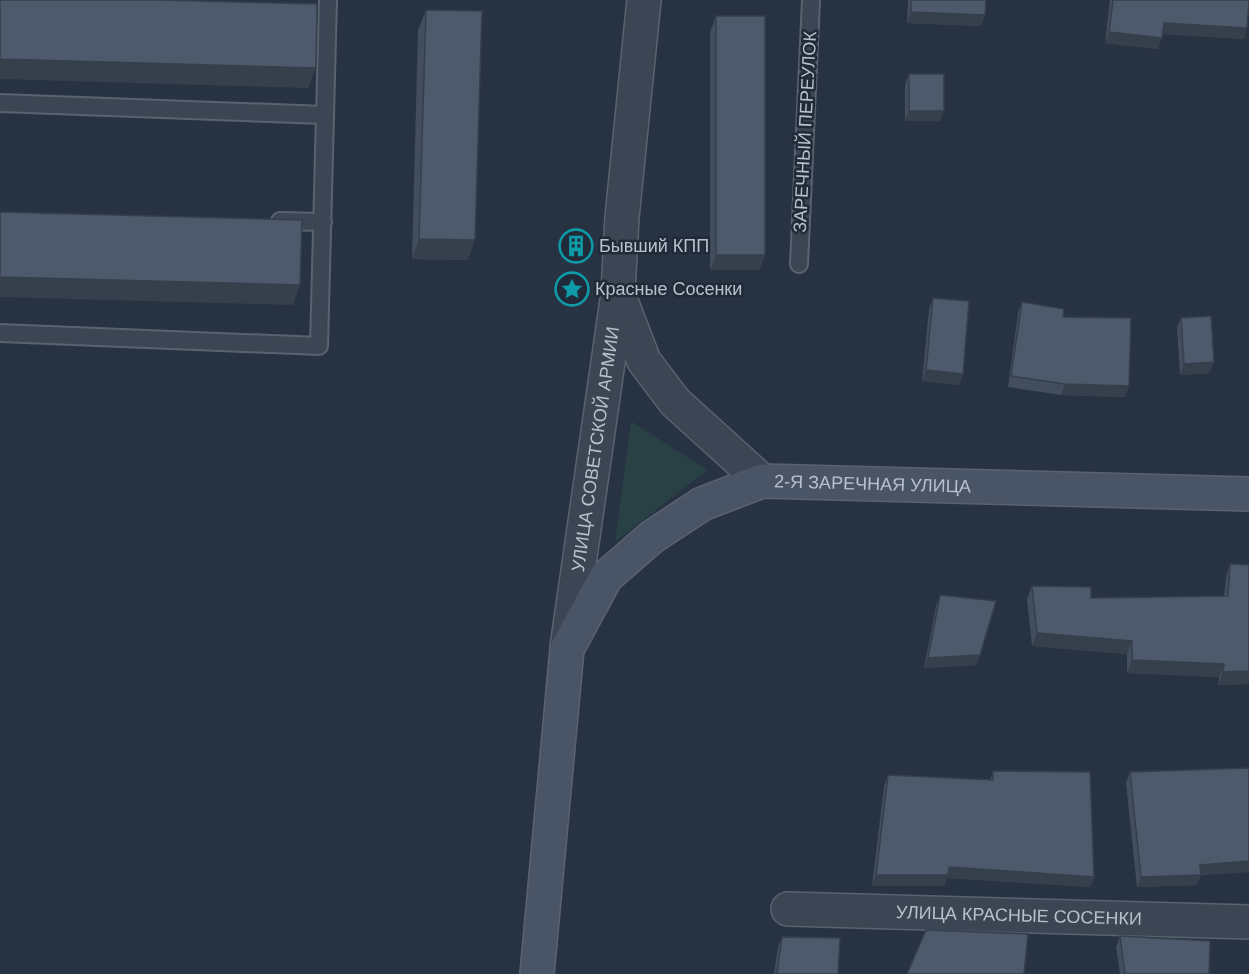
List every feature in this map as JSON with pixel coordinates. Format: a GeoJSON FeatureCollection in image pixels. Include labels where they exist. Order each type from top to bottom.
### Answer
{"type":"FeatureCollection","features":[{"type":"Feature","properties":{"kind":"main road","name":"2-Я ЗАРЕЧНАЯ УЛИЦА"},"geometry":{"type":"LineString","coordinates":[[567,649],[606,577],[652,537],[702,504],[762,481],[1249,495]]}},
{"type":"Feature","properties":{"kind":"main road"},"geometry":{"type":"LineString","coordinates":[[537,974],[567,649]]}},
{"type":"Feature","properties":{"kind":"street","name":"УЛИЦА СОВЕТСКОЙ АРМИИ"},"geometry":{"type":"LineString","coordinates":[[567,649],[618,293],[622,217],[644,0]]}},
{"type":"Feature","properties":{"kind":"street"},"geometry":{"type":"LineString","coordinates":[[618,293],[644,361],[675,402],[762,481]]}},
{"type":"Feature","properties":{"kind":"street","name":"УЛИЦА КРАСНЫЕ СОСЕНКИ"},"geometry":{"type":"LineString","coordinates":[[788,909],[1249,922]]}},
{"type":"Feature","properties":{"kind":"lane"},"geometry":{"type":"LineString","coordinates":[[0,333],[319,346],[328,0]]}},
{"type":"Feature","properties":{"kind":"lane","name":"ЗАРЕЧНЫЙ ПЕРЕУЛОК"},"geometry":{"type":"LineString","coordinates":[[799,264],[811,0]]}},
{"type":"Feature","properties":{"kind":"lane"},"geometry":{"type":"LineString","coordinates":[[0,103],[325,115]]}},
{"type":"Feature","properties":{"kind":"lane"},"geometry":{"type":"LineString","coordinates":[[263,221],[322,222]]}},
{"type":"Feature","properties":{"kind":"green space"},"geometry":{"type":"Polygon","coordinates":[[[631,421],[707,470],[615,542],[631,421]]]}},
{"type":"Feature","properties":{"kind":"building"},"geometry":{"type":"Polygon","coordinates":[[[0,0],[161,0],[317,4],[316,68],[0,59],[0,0]]]}},
{"type":"Feature","properties":{"kind":"building"},"geometry":{"type":"Polygon","coordinates":[[[911,0],[986,0],[985,15],[911,12],[911,0]]]}},
{"type":"Feature","properties":{"kind":"building"},"geometry":{"type":"Polygon","coordinates":[[[1113,0],[1249,0],[1247,28],[1164,23],[1162,38],[1109,32],[1113,0]]]}},
{"type":"Feature","properties":{"kind":"building"},"geometry":{"type":"Polygon","coordinates":[[[426,10],[482,11],[475,240],[419,239],[426,10]]]}},
{"type":"Feature","properties":{"kind":"building"},"geometry":{"type":"Polygon","coordinates":[[[716,16],[765,16],[765,255],[716,255],[716,16]]]}},
{"type":"Feature","properties":{"kind":"building"},"geometry":{"type":"Polygon","coordinates":[[[909,74],[944,74],[944,111],[909,111],[909,74]]]}},
{"type":"Feature","properties":{"kind":"building"},"geometry":{"type":"Polygon","coordinates":[[[0,212],[302,220],[300,285],[0,277],[0,212]]]}},
{"type":"Feature","properties":{"kind":"building"},"geometry":{"type":"Polygon","coordinates":[[[933,298],[969,301],[963,374],[926,370],[933,298]]]}},
{"type":"Feature","properties":{"kind":"building"},"geometry":{"type":"Polygon","coordinates":[[[1022,302],[1064,309],[1063,317],[1131,318],[1129,386],[1065,384],[1011,376],[1022,302]]]}},
{"type":"Feature","properties":{"kind":"building"},"geometry":{"type":"Polygon","coordinates":[[[1211,316],[1214,362],[1184,364],[1181,318],[1211,316]]]}},
{"type":"Feature","properties":{"kind":"building"},"geometry":{"type":"Polygon","coordinates":[[[1230,564],[1249,565],[1249,671],[1223,672],[1224,664],[1132,660],[1132,641],[1037,633],[1032,586],[1091,587],[1091,598],[1228,596],[1230,564]]]}},
{"type":"Feature","properties":{"kind":"building"},"geometry":{"type":"Polygon","coordinates":[[[940,595],[996,601],[980,655],[928,658],[940,595]]]}},
{"type":"Feature","properties":{"kind":"building"},"geometry":{"type":"Polygon","coordinates":[[[1249,768],[1249,861],[1200,865],[1201,875],[1141,877],[1130,772],[1249,768]]]}},
{"type":"Feature","properties":{"kind":"building"},"geometry":{"type":"Polygon","coordinates":[[[993,771],[1090,772],[1094,877],[949,867],[948,875],[876,875],[888,775],[993,780],[993,771]]]}},
{"type":"Feature","properties":{"kind":"building"},"geometry":{"type":"Polygon","coordinates":[[[926,930],[1028,934],[1024,974],[907,974],[926,930]]]}},
{"type":"Feature","properties":{"kind":"building"},"geometry":{"type":"Polygon","coordinates":[[[1120,936],[1210,941],[1209,974],[1125,974],[1120,936]]]}},
{"type":"Feature","properties":{"kind":"building"},"geometry":{"type":"Polygon","coordinates":[[[782,937],[840,938],[838,974],[777,974],[782,937]]]}},
{"type":"Feature","properties":{"kind":"place","name":"Бывший КПП"},"geometry":{"type":"Point","coordinates":[576,246]}},
{"type":"Feature","properties":{"kind":"place","name":"Красные Сосенки"},"geometry":{"type":"Point","coordinates":[572,289]}}]}
